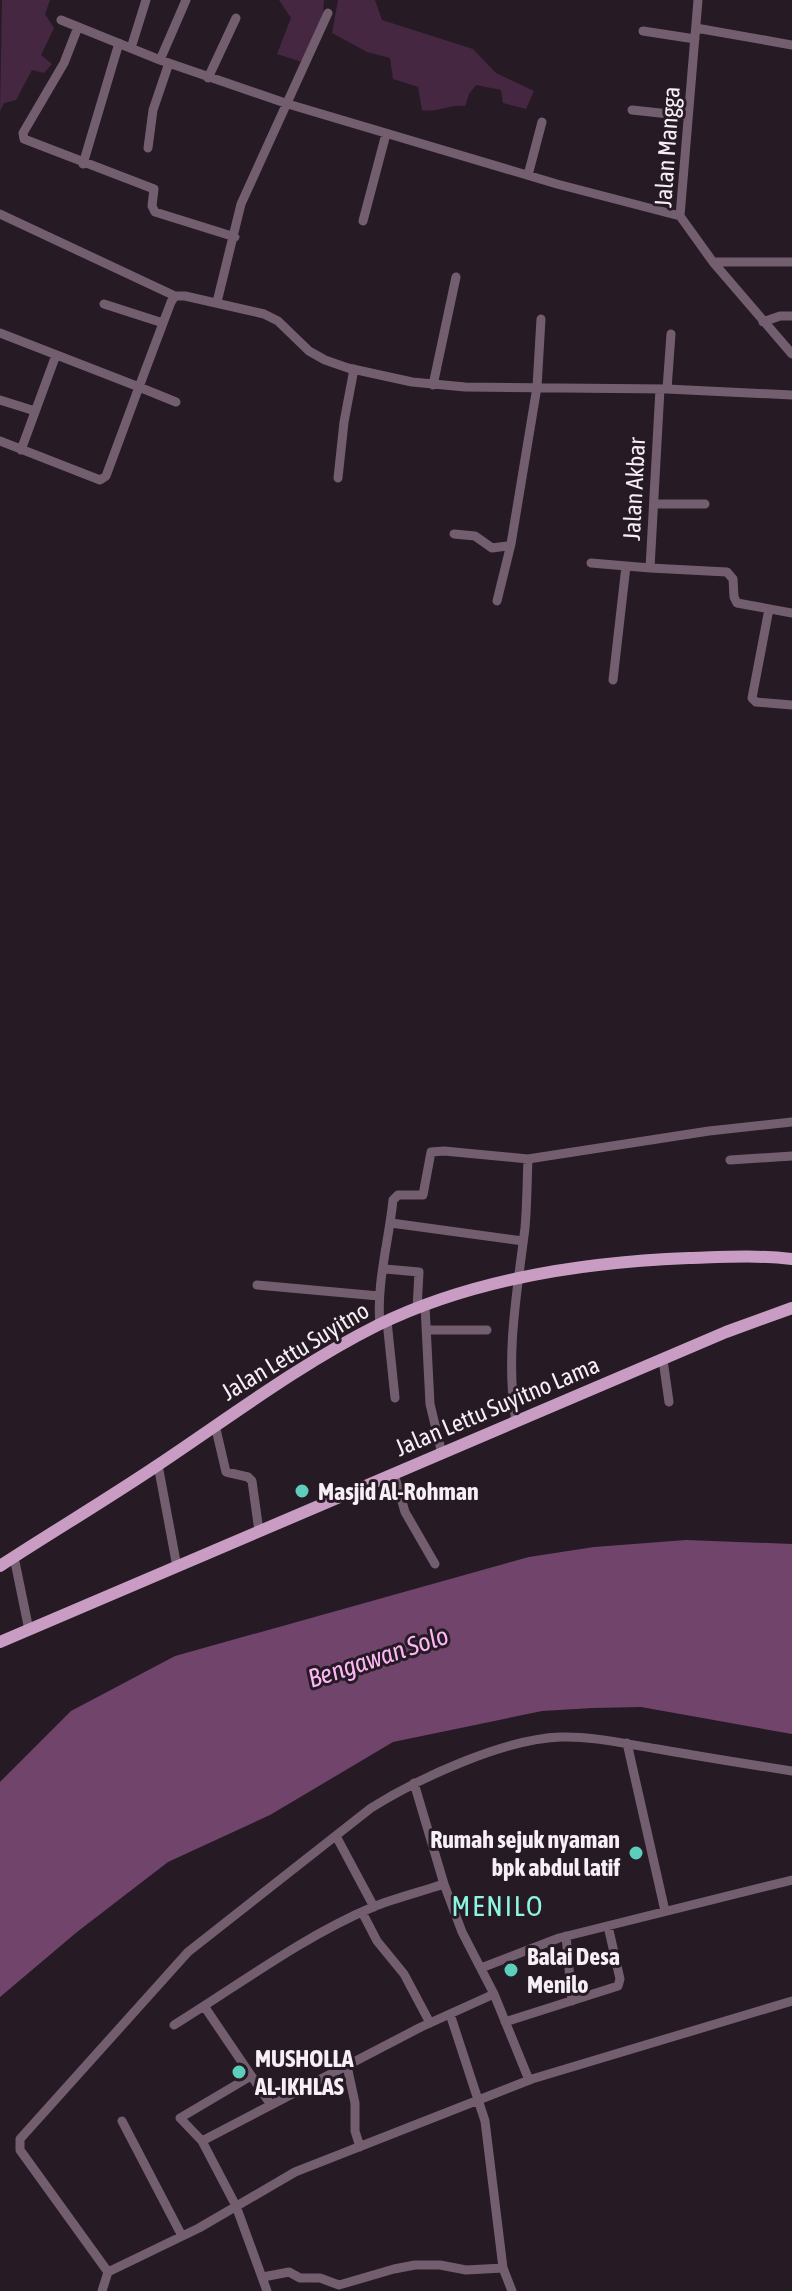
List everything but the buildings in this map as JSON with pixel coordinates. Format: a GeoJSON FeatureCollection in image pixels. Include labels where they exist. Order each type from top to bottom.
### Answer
{"type":"FeatureCollection","features":[{"type":"Feature","properties":{"kind":"main road","name":"Jalan Lettu Suyitno"},"geometry":{"type":"LineString","coordinates":[[0,1566],[285,1379],[384,1323],[421,1308],[475,1288],[620,1261],[760,1256],[792,1259]]}},
{"type":"Feature","properties":{"kind":"main road","name":"Jalan Lettu Suyitno Lama"},"geometry":{"type":"LineString","coordinates":[[0,1642],[726,1332],[792,1308]]}},
{"type":"Feature","properties":{"kind":"street"},"geometry":{"type":"LineString","coordinates":[[131,48],[146,0]]}},
{"type":"Feature","properties":{"kind":"street"},"geometry":{"type":"LineString","coordinates":[[148,148],[164,62],[186,0]]}},
{"type":"Feature","properties":{"kind":"street","name":"Jalan Mangga"},"geometry":{"type":"LineString","coordinates":[[698,0],[680,216],[713,262],[792,354]]}},
{"type":"Feature","properties":{"kind":"street"},"geometry":{"type":"LineString","coordinates":[[217,302],[241,204],[328,13]]}},
{"type":"Feature","properties":{"kind":"street"},"geometry":{"type":"LineString","coordinates":[[208,78],[236,18]]}},
{"type":"Feature","properties":{"kind":"street"},"geometry":{"type":"LineString","coordinates":[[61,20],[164,62],[288,104],[680,216]]}},
{"type":"Feature","properties":{"kind":"street"},"geometry":{"type":"LineString","coordinates":[[78,27],[64,63],[22,136],[83,164],[154,189],[152,206],[155,212],[235,237]]}},
{"type":"Feature","properties":{"kind":"street"},"geometry":{"type":"LineString","coordinates":[[643,31],[792,45]]}},
{"type":"Feature","properties":{"kind":"street"},"geometry":{"type":"LineString","coordinates":[[83,164],[119,43]]}},
{"type":"Feature","properties":{"kind":"street"},"geometry":{"type":"LineString","coordinates":[[632,110],[688,116]]}},
{"type":"Feature","properties":{"kind":"street"},"geometry":{"type":"LineString","coordinates":[[528,175],[542,122]]}},
{"type":"Feature","properties":{"kind":"street"},"geometry":{"type":"LineString","coordinates":[[363,221],[386,134]]}},
{"type":"Feature","properties":{"kind":"street"},"geometry":{"type":"LineString","coordinates":[[0,214],[175,296],[217,302],[271,317],[309,351],[354,369],[433,385],[664,389],[792,395]]}},
{"type":"Feature","properties":{"kind":"street"},"geometry":{"type":"LineString","coordinates":[[713,262],[792,262]]}},
{"type":"Feature","properties":{"kind":"street"},"geometry":{"type":"LineString","coordinates":[[433,385],[456,277]]}},
{"type":"Feature","properties":{"kind":"street"},"geometry":{"type":"LineString","coordinates":[[0,441],[94,479],[103,479],[175,296]]}},
{"type":"Feature","properties":{"kind":"street"},"geometry":{"type":"LineString","coordinates":[[104,304],[163,323]]}},
{"type":"Feature","properties":{"kind":"street"},"geometry":{"type":"LineString","coordinates":[[763,322],[780,316],[792,316]]}},
{"type":"Feature","properties":{"kind":"street"},"geometry":{"type":"LineString","coordinates":[[497,601],[511,544],[537,387],[541,319]]}},
{"type":"Feature","properties":{"kind":"street"},"geometry":{"type":"LineString","coordinates":[[0,333],[176,402]]}},
{"type":"Feature","properties":{"kind":"street","name":"Jalan Akbar"},"geometry":{"type":"LineString","coordinates":[[671,334],[650,568],[727,572],[733,579],[737,603],[792,613]]}},
{"type":"Feature","properties":{"kind":"street"},"geometry":{"type":"LineString","coordinates":[[21,450],[56,355]]}},
{"type":"Feature","properties":{"kind":"street"},"geometry":{"type":"LineString","coordinates":[[338,478],[354,369]]}},
{"type":"Feature","properties":{"kind":"street"},"geometry":{"type":"LineString","coordinates":[[0,400],[35,411]]}},
{"type":"Feature","properties":{"kind":"street"},"geometry":{"type":"LineString","coordinates":[[654,504],[705,504]]}},
{"type":"Feature","properties":{"kind":"street"},"geometry":{"type":"LineString","coordinates":[[454,534],[475,536],[492,548],[511,544]]}},
{"type":"Feature","properties":{"kind":"street"},"geometry":{"type":"LineString","coordinates":[[591,563],[650,568]]}},
{"type":"Feature","properties":{"kind":"street"},"geometry":{"type":"LineString","coordinates":[[613,680],[626,566]]}},
{"type":"Feature","properties":{"kind":"street"},"geometry":{"type":"LineString","coordinates":[[769,609],[752,698],[756,702],[792,705]]}},
{"type":"Feature","properties":{"kind":"street"},"geometry":{"type":"LineString","coordinates":[[395,1398],[379,1296],[395,1197],[423,1195],[431,1152],[528,1159],[709,1131],[792,1122]]}},
{"type":"Feature","properties":{"kind":"street"},"geometry":{"type":"LineString","coordinates":[[730,1160],[792,1156]]}},
{"type":"Feature","properties":{"kind":"street"},"geometry":{"type":"LineString","coordinates":[[516,1422],[511,1379],[528,1159]]}},
{"type":"Feature","properties":{"kind":"street"},"geometry":{"type":"LineString","coordinates":[[391,1223],[523,1241]]}},
{"type":"Feature","properties":{"kind":"street"},"geometry":{"type":"LineString","coordinates":[[385,1269],[419,1272],[430,1404],[442,1454]]}},
{"type":"Feature","properties":{"kind":"street"},"geometry":{"type":"LineString","coordinates":[[257,1285],[379,1296]]}},
{"type":"Feature","properties":{"kind":"street"},"geometry":{"type":"LineString","coordinates":[[426,1330],[487,1330]]}},
{"type":"Feature","properties":{"kind":"street"},"geometry":{"type":"LineString","coordinates":[[663,1360],[669,1402]]}},
{"type":"Feature","properties":{"kind":"street"},"geometry":{"type":"LineString","coordinates":[[215,1425],[226,1472],[248,1477],[252,1481],[259,1531]]}},
{"type":"Feature","properties":{"kind":"street"},"geometry":{"type":"LineString","coordinates":[[158,1465],[177,1567]]}},
{"type":"Feature","properties":{"kind":"street"},"geometry":{"type":"LineString","coordinates":[[394,1474],[405,1512],[435,1564]]}},
{"type":"Feature","properties":{"kind":"street"},"geometry":{"type":"LineString","coordinates":[[14,1557],[29,1630]]}},
{"type":"Feature","properties":{"kind":"street"},"geometry":{"type":"LineString","coordinates":[[108,2272],[20,2150],[20,2139],[188,1952],[371,1808],[414,1783],[454,1766],[541,1739],[562,1737],[627,1743],[792,1771]]}},
{"type":"Feature","properties":{"kind":"street"},"geometry":{"type":"LineString","coordinates":[[627,1743],[665,1911]]}},
{"type":"Feature","properties":{"kind":"street"},"geometry":{"type":"LineString","coordinates":[[414,1783],[444,1884],[462,1932],[494,1994],[529,2080]]}},
{"type":"Feature","properties":{"kind":"street"},"geometry":{"type":"LineString","coordinates":[[336,1836],[374,1907]]}},
{"type":"Feature","properties":{"kind":"street"},"geometry":{"type":"LineString","coordinates":[[481,1968],[566,1936],[792,1880]]}},
{"type":"Feature","properties":{"kind":"street"},"geometry":{"type":"LineString","coordinates":[[174,2025],[304,1943],[362,1912],[444,1884]]}},
{"type":"Feature","properties":{"kind":"street"},"geometry":{"type":"LineString","coordinates":[[362,1912],[377,1941],[404,1974],[430,2023]]}},
{"type":"Feature","properties":{"kind":"street"},"geometry":{"type":"LineString","coordinates":[[505,2022],[620,1983],[608,1926]]}},
{"type":"Feature","properties":{"kind":"street"},"geometry":{"type":"LineString","coordinates":[[566,1936],[572,2001]]}},
{"type":"Feature","properties":{"kind":"street"},"geometry":{"type":"LineString","coordinates":[[202,2141],[430,2023],[494,1994]]}},
{"type":"Feature","properties":{"kind":"street"},"geometry":{"type":"LineString","coordinates":[[102,2291],[108,2272],[182,2236],[295,2172],[529,2080],[792,2001]]}},
{"type":"Feature","properties":{"kind":"street"},"geometry":{"type":"LineString","coordinates":[[204,2006],[271,2105]]}},
{"type":"Feature","properties":{"kind":"street"},"geometry":{"type":"LineString","coordinates":[[450,2014],[485,2121],[503,2268],[512,2291]]}},
{"type":"Feature","properties":{"kind":"street"},"geometry":{"type":"LineString","coordinates":[[347,2066],[355,2103],[355,2131],[360,2147]]}},
{"type":"Feature","properties":{"kind":"street"},"geometry":{"type":"LineString","coordinates":[[251,2076],[180,2118],[202,2141],[236,2206],[267,2291]]}},
{"type":"Feature","properties":{"kind":"street"},"geometry":{"type":"LineString","coordinates":[[122,2121],[182,2236]]}},
{"type":"Feature","properties":{"kind":"street"},"geometry":{"type":"LineString","coordinates":[[263,2277],[291,2273],[300,2278],[320,2278],[339,2285],[415,2265],[440,2265],[466,2270],[503,2268]]}},
{"type":"Feature","properties":{"kind":"shaded area"},"geometry":{"type":"Polygon","coordinates":[[[2,0],[50,0],[45,14],[54,28],[41,55],[52,64],[44,73],[32,70],[16,100],[4,103],[0,111],[2,0]]]}},
{"type":"Feature","properties":{"kind":"shaded area"},"geometry":{"type":"Polygon","coordinates":[[[279,0],[324,0],[323,14],[302,62],[277,54],[291,18],[279,0]]]}},
{"type":"Feature","properties":{"kind":"shaded area"},"geometry":{"type":"Polygon","coordinates":[[[338,0],[375,0],[382,20],[473,49],[496,73],[534,91],[526,109],[503,103],[501,90],[476,85],[465,106],[422,110],[418,87],[393,79],[390,58],[367,52],[332,33],[338,0]]]}},
{"type":"Feature","properties":{"kind":"water","name":"Bengawan Solo"},"geometry":{"type":"Polygon","coordinates":[[[686,1540],[792,1544],[792,1734],[641,1707],[542,1711],[393,1742],[270,1815],[168,1862],[77,1932],[0,1997],[0,1782],[71,1711],[175,1656],[529,1557],[594,1547],[686,1540]]]}},
{"type":"Feature","properties":{"kind":"place","name":"Masjid Al-Rohman"},"geometry":{"type":"Point","coordinates":[302,1491]}},
{"type":"Feature","properties":{"kind":"place","name":"Rumah sejuk nyaman bpk abdul latif"},"geometry":{"type":"Point","coordinates":[636,1853]}},
{"type":"Feature","properties":{"kind":"place","name":"Balai Desa Menilo"},"geometry":{"type":"Point","coordinates":[511,1970]}},
{"type":"Feature","properties":{"kind":"place","name":"MUSHOLLA AL-IKHLAS"},"geometry":{"type":"Point","coordinates":[239,2072]}},
{"type":"Feature","properties":{"kind":"district","name":"MENILO"},"geometry":{"type":"Point","coordinates":[498,1906]}}]}
